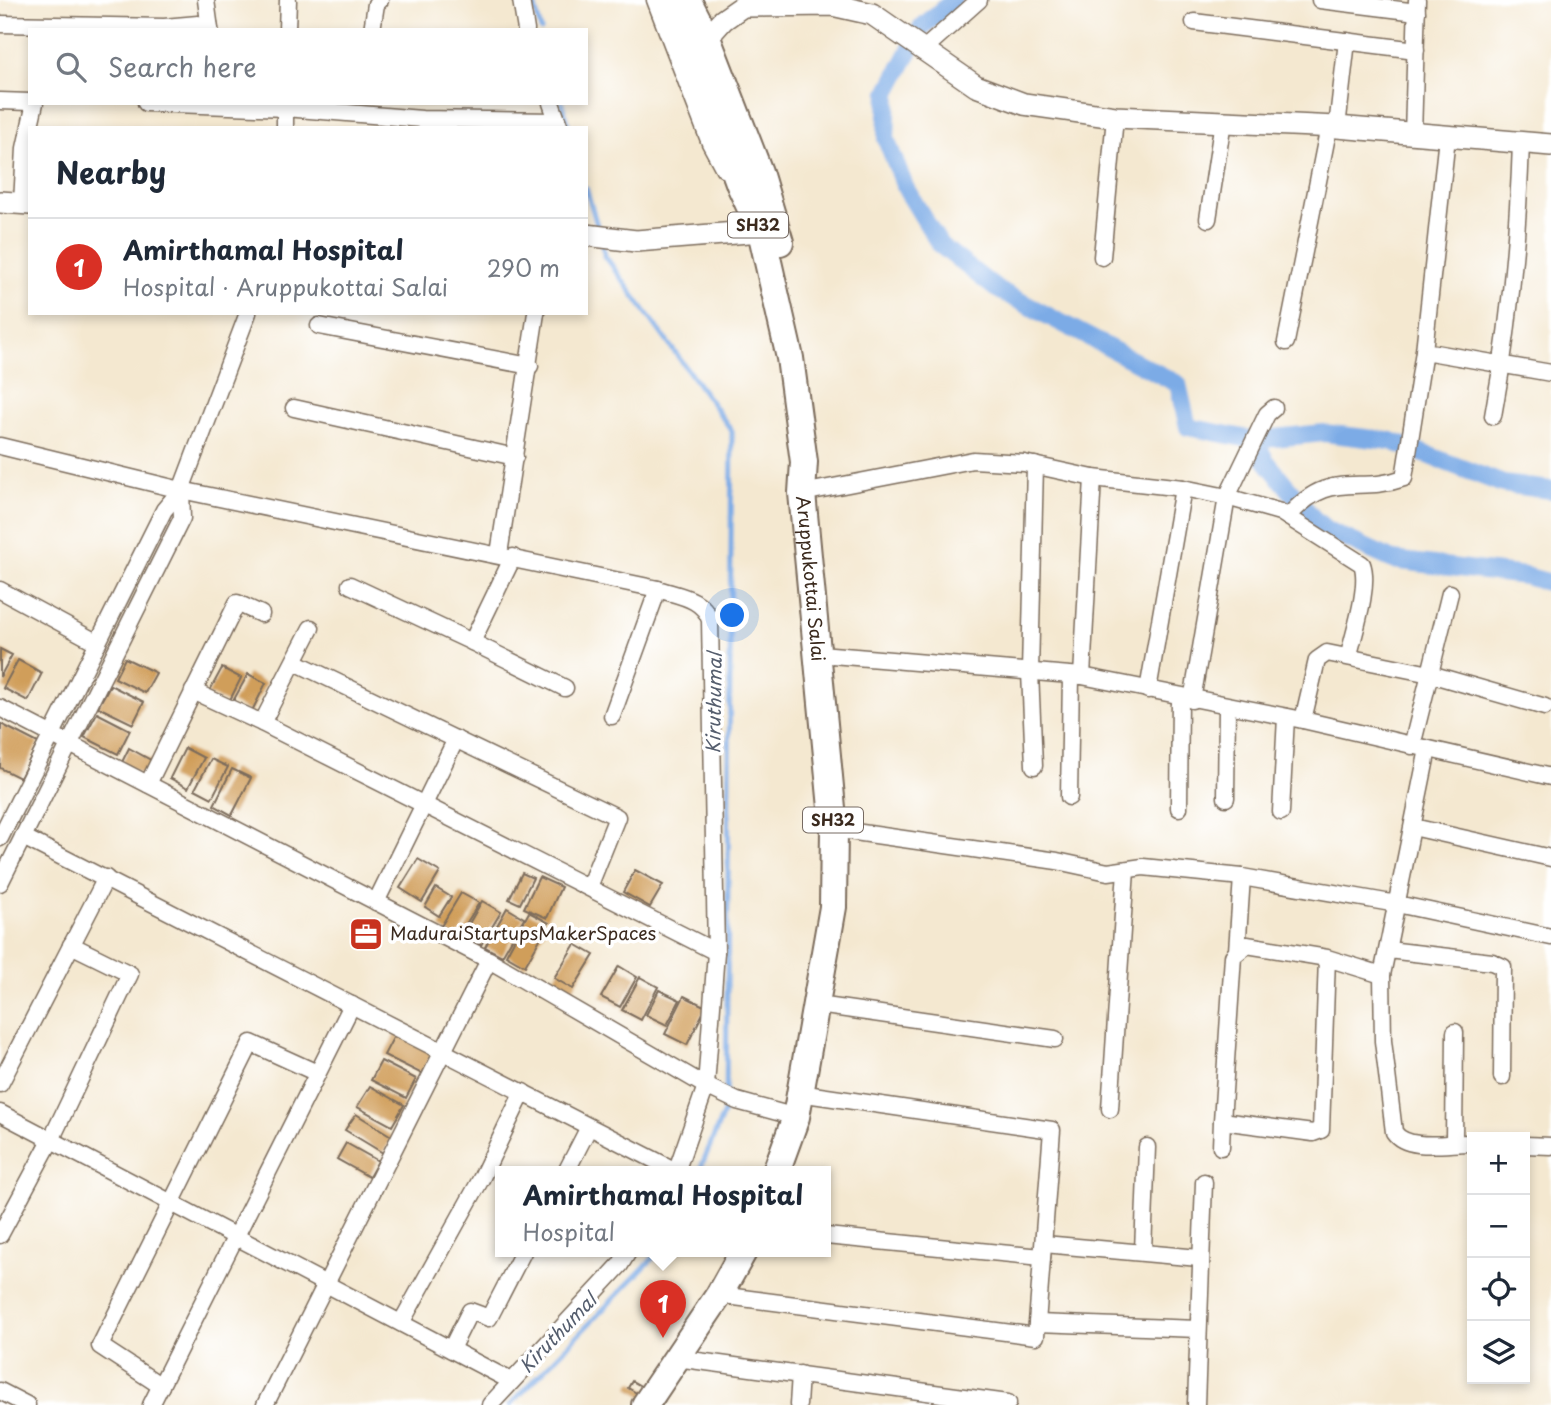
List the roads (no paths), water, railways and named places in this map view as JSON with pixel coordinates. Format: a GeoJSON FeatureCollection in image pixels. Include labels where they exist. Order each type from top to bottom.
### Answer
{"type":"FeatureCollection","features":[{"type":"Feature","properties":{"kind":"main road","name":"Aruppukottai Salai"},"geometry":{"type":"LineString","coordinates":[[672,0],[740,185],[761,230],[790,358],[804,462],[802,493],[820,654],[834,829],[833,907],[818,1005],[797,1105],[778,1166]]}},
{"type":"Feature","properties":{"kind":"main road"},"geometry":{"type":"LineString","coordinates":[[688,0],[707,38],[759,172],[778,231],[804,363],[807,402],[804,462]]}},
{"type":"Feature","properties":{"kind":"main road"},"geometry":{"type":"LineString","coordinates":[[645,1405],[719,1295],[740,1257]]}},
{"type":"Feature","properties":{"kind":"street"},"geometry":{"type":"LineString","coordinates":[[206,0],[210,28]]}},
{"type":"Feature","properties":{"kind":"street"},"geometry":{"type":"LineString","coordinates":[[287,28],[288,0]]}},
{"type":"Feature","properties":{"kind":"street"},"geometry":{"type":"LineString","coordinates":[[372,28],[376,4],[380,0]]}},
{"type":"Feature","properties":{"kind":"street"},"geometry":{"type":"LineString","coordinates":[[520,0],[526,28]]}},
{"type":"Feature","properties":{"kind":"street"},"geometry":{"type":"LineString","coordinates":[[655,0],[710,143],[727,174],[740,185]]}},
{"type":"Feature","properties":{"kind":"street"},"geometry":{"type":"LineString","coordinates":[[924,49],[979,0]]}},
{"type":"Feature","properties":{"kind":"street"},"geometry":{"type":"LineString","coordinates":[[1320,0],[1417,6],[1413,135]]}},
{"type":"Feature","properties":{"kind":"street"},"geometry":{"type":"LineString","coordinates":[[707,38],[723,20],[743,6],[832,5],[872,14],[976,86],[1024,104],[1115,117],[1333,126],[1551,145]]}},
{"type":"Feature","properties":{"kind":"street"},"geometry":{"type":"LineString","coordinates":[[1194,22],[1416,50]]}},
{"type":"Feature","properties":{"kind":"street"},"geometry":{"type":"LineString","coordinates":[[0,24],[95,27],[198,24],[208,28]]}},
{"type":"Feature","properties":{"kind":"street"},"geometry":{"type":"LineString","coordinates":[[1286,342],[1333,126],[1347,41]]}},
{"type":"Feature","properties":{"kind":"street"},"geometry":{"type":"LineString","coordinates":[[0,101],[28,102]]}},
{"type":"Feature","properties":{"kind":"street"},"geometry":{"type":"LineString","coordinates":[[30,126],[35,105]]}},
{"type":"Feature","properties":{"kind":"street"},"geometry":{"type":"LineString","coordinates":[[248,105],[364,108],[559,124],[552,105]]}},
{"type":"Feature","properties":{"kind":"street"},"geometry":{"type":"LineString","coordinates":[[285,106],[285,126]]}},
{"type":"Feature","properties":{"kind":"street"},"geometry":{"type":"LineString","coordinates":[[1102,257],[1115,117]]}},
{"type":"Feature","properties":{"kind":"street"},"geometry":{"type":"LineString","coordinates":[[1208,219],[1223,121]]}},
{"type":"Feature","properties":{"kind":"street"},"geometry":{"type":"LineString","coordinates":[[0,202],[26,204],[25,148],[28,134]]}},
{"type":"Feature","properties":{"kind":"street"},"geometry":{"type":"LineString","coordinates":[[1292,512],[1313,492],[1343,484],[1402,479],[1424,351],[1447,137]]}},
{"type":"Feature","properties":{"kind":"street"},"geometry":{"type":"LineString","coordinates":[[1493,416],[1503,365],[1518,236],[1521,143]]}},
{"type":"Feature","properties":{"kind":"street"},"geometry":{"type":"LineString","coordinates":[[588,235],[636,241],[761,230]]}},
{"type":"Feature","properties":{"kind":"street"},"geometry":{"type":"LineString","coordinates":[[2,829],[52,736],[164,510],[181,490],[247,315]]}},
{"type":"Feature","properties":{"kind":"street"},"geometry":{"type":"LineString","coordinates":[[472,642],[506,556],[515,457],[536,315]]}},
{"type":"Feature","properties":{"kind":"street"},"geometry":{"type":"LineString","coordinates":[[319,326],[530,366]]}},
{"type":"Feature","properties":{"kind":"street"},"geometry":{"type":"LineString","coordinates":[[1424,351],[1551,373]]}},
{"type":"Feature","properties":{"kind":"street"},"geometry":{"type":"LineString","coordinates":[[294,408],[515,457]]}},
{"type":"Feature","properties":{"kind":"street"},"geometry":{"type":"LineString","coordinates":[[1179,808],[1186,699],[1227,497],[1267,414],[1274,408]]}},
{"type":"Feature","properties":{"kind":"street"},"geometry":{"type":"LineString","coordinates":[[0,446],[181,490],[658,589],[698,602],[706,609],[710,620],[716,952],[711,1088],[678,1166]]}},
{"type":"Feature","properties":{"kind":"street"},"geometry":{"type":"LineString","coordinates":[[802,493],[973,460],[1035,465],[1093,478],[1183,488],[1292,512],[1362,564],[1365,572],[1364,585],[1349,655]]}},
{"type":"Feature","properties":{"kind":"street"},"geometry":{"type":"LineString","coordinates":[[1034,766],[1030,672],[1035,465]]}},
{"type":"Feature","properties":{"kind":"street"},"geometry":{"type":"LineString","coordinates":[[1069,797],[1093,478]]}},
{"type":"Feature","properties":{"kind":"street"},"geometry":{"type":"LineString","coordinates":[[1148,690],[1183,488]]}},
{"type":"Feature","properties":{"kind":"street"},"geometry":{"type":"LineString","coordinates":[[0,883],[182,518],[181,490]]}},
{"type":"Feature","properties":{"kind":"street"},"geometry":{"type":"LineString","coordinates":[[351,585],[565,688]]}},
{"type":"Feature","properties":{"kind":"street"},"geometry":{"type":"LineString","coordinates":[[612,716],[658,589]]}},
{"type":"Feature","properties":{"kind":"street"},"geometry":{"type":"LineString","coordinates":[[0,590],[98,643]]}},
{"type":"Feature","properties":{"kind":"street"},"geometry":{"type":"LineString","coordinates":[[1450,593],[1430,674],[1413,827],[1382,975],[1383,1041],[1394,1132],[1397,1137],[1412,1143],[1467,1143]]}},
{"type":"Feature","properties":{"kind":"street"},"geometry":{"type":"LineString","coordinates":[[148,784],[237,603],[261,614]]}},
{"type":"Feature","properties":{"kind":"street"},"geometry":{"type":"LineString","coordinates":[[262,723],[311,628]]}},
{"type":"Feature","properties":{"kind":"street"},"geometry":{"type":"LineString","coordinates":[[820,654],[1076,676],[1304,720],[1551,776]]}},
{"type":"Feature","properties":{"kind":"street"},"geometry":{"type":"LineString","coordinates":[[1304,720],[1321,654],[1349,655],[1430,674],[1545,707]]}},
{"type":"Feature","properties":{"kind":"street"},"geometry":{"type":"LineString","coordinates":[[295,662],[617,817],[589,887]]}},
{"type":"Feature","properties":{"kind":"street"},"geometry":{"type":"LineString","coordinates":[[193,691],[426,803],[716,952]]}},
{"type":"Feature","properties":{"kind":"street"},"geometry":{"type":"LineString","coordinates":[[1226,798],[1227,706]]}},
{"type":"Feature","properties":{"kind":"street"},"geometry":{"type":"LineString","coordinates":[[0,708],[489,960],[737,1101],[1052,1130],[1036,1336],[719,1295]]}},
{"type":"Feature","properties":{"kind":"street"},"geometry":{"type":"LineString","coordinates":[[1281,812],[1286,717]]}},
{"type":"Feature","properties":{"kind":"street"},"geometry":{"type":"LineString","coordinates":[[376,902],[456,739]]}},
{"type":"Feature","properties":{"kind":"street"},"geometry":{"type":"LineString","coordinates":[[1413,827],[1551,858]]}},
{"type":"Feature","properties":{"kind":"street"},"geometry":{"type":"LineString","coordinates":[[834,829],[1057,861],[1108,872],[1143,867],[1242,877],[1397,904],[1551,937]]}},
{"type":"Feature","properties":{"kind":"street"},"geometry":{"type":"LineString","coordinates":[[23,837],[665,1166]]}},
{"type":"Feature","properties":{"kind":"street"},"geometry":{"type":"LineString","coordinates":[[1110,1109],[1126,870]]}},
{"type":"Feature","properties":{"kind":"street"},"geometry":{"type":"LineString","coordinates":[[1221,1147],[1231,968],[1237,951],[1242,877]]}},
{"type":"Feature","properties":{"kind":"street"},"geometry":{"type":"LineString","coordinates":[[0,1084],[106,878]]}},
{"type":"Feature","properties":{"kind":"street"},"geometry":{"type":"LineString","coordinates":[[0,1235],[51,1140],[130,974],[71,945]]}},
{"type":"Feature","properties":{"kind":"street"},"geometry":{"type":"LineString","coordinates":[[1237,951],[1247,945],[1327,958],[1382,975]]}},
{"type":"Feature","properties":{"kind":"street"},"geometry":{"type":"LineString","coordinates":[[1388,950],[1492,962],[1503,967],[1502,1077]]}},
{"type":"Feature","properties":{"kind":"street"},"geometry":{"type":"LineString","coordinates":[[1222,1121],[1313,1133],[1321,1130],[1327,958]]}},
{"type":"Feature","properties":{"kind":"street"},"geometry":{"type":"LineString","coordinates":[[265,1405],[489,960]]}},
{"type":"Feature","properties":{"kind":"street"},"geometry":{"type":"LineString","coordinates":[[151,1405],[352,1004]]}},
{"type":"Feature","properties":{"kind":"street"},"geometry":{"type":"LineString","coordinates":[[818,1005],[1055,1040]]}},
{"type":"Feature","properties":{"kind":"street"},"geometry":{"type":"LineString","coordinates":[[1454,1142],[1455,1032]]}},
{"type":"Feature","properties":{"kind":"street"},"geometry":{"type":"LineString","coordinates":[[161,1386],[100,1346],[174,1204],[251,1043],[317,1073]]}},
{"type":"Feature","properties":{"kind":"street"},"geometry":{"type":"LineString","coordinates":[[401,1322],[481,1179],[523,1093]]}},
{"type":"Feature","properties":{"kind":"street"},"geometry":{"type":"LineString","coordinates":[[0,1113],[511,1381]]}},
{"type":"Feature","properties":{"kind":"street"},"geometry":{"type":"LineString","coordinates":[[569,1166],[589,1126]]}},
{"type":"Feature","properties":{"kind":"street"},"geometry":{"type":"LineString","coordinates":[[1530,1145],[1551,1146]]}},
{"type":"Feature","properties":{"kind":"street"},"geometry":{"type":"LineString","coordinates":[[1143,1251],[1147,1147]]}},
{"type":"Feature","properties":{"kind":"street"},"geometry":{"type":"LineString","coordinates":[[1196,1405],[1199,1258],[1204,1182]]}},
{"type":"Feature","properties":{"kind":"street"},"geometry":{"type":"LineString","coordinates":[[831,1236],[1043,1250],[1143,1251],[1199,1258]]}},
{"type":"Feature","properties":{"kind":"street"},"geometry":{"type":"LineString","coordinates":[[451,1349],[470,1311],[489,1318],[520,1257]]}},
{"type":"Feature","properties":{"kind":"street"},"geometry":{"type":"LineString","coordinates":[[490,1405],[625,1257]]}},
{"type":"Feature","properties":{"kind":"street"},"geometry":{"type":"LineString","coordinates":[[1037,1323],[1198,1329]]}},
{"type":"Feature","properties":{"kind":"street"},"geometry":{"type":"LineString","coordinates":[[676,1358],[800,1374],[918,1398],[1008,1403]]}},
{"type":"Feature","properties":{"kind":"street"},"geometry":{"type":"LineString","coordinates":[[798,1405],[800,1374]]}},
{"type":"Feature","properties":{"kind":"street"},"geometry":{"type":"LineString","coordinates":[[0,1391],[27,1405]]}},
{"type":"Feature","properties":{"kind":"waterway","name":"Kiruthumal"},"geometry":{"type":"LineString","coordinates":[[533,0],[540,28]]}},
{"type":"Feature","properties":{"kind":"waterway"},"geometry":{"type":"LineString","coordinates":[[954,0],[922,27],[888,92],[886,139],[906,189],[940,245],[995,288],[1178,384],[1188,427],[1254,440],[1266,461],[1313,518],[1327,530],[1393,560],[1525,576],[1551,583]]}},
{"type":"Feature","properties":{"kind":"waterway","name":"Kiruthumal"},"geometry":{"type":"LineString","coordinates":[[563,105],[568,126]]}},
{"type":"Feature","properties":{"kind":"waterway","name":"Kiruthumal"},"geometry":{"type":"LineString","coordinates":[[588,195],[599,232]]}},
{"type":"Feature","properties":{"kind":"waterway","name":"Kiruthumal"},"geometry":{"type":"LineString","coordinates":[[601,242],[605,256],[732,431],[726,1107],[701,1166]]}},
{"type":"Feature","properties":{"kind":"waterway"},"geometry":{"type":"LineString","coordinates":[[1254,440],[1324,433],[1391,441],[1503,484],[1551,490]]}},
{"type":"Feature","properties":{"kind":"waterway","name":"Kiruthumal"},"geometry":{"type":"LineString","coordinates":[[510,1405],[654,1257]]}},
{"type":"Feature","properties":{"kind":"place","name":"MaduraiStartupsMakerSpaces"},"geometry":{"type":"Point","coordinates":[366,934]}},
{"type":"Feature","properties":{"kind":"place","name":"Amirthamal Hospital"},"geometry":{"type":"Point","coordinates":[663,1338]}}]}
